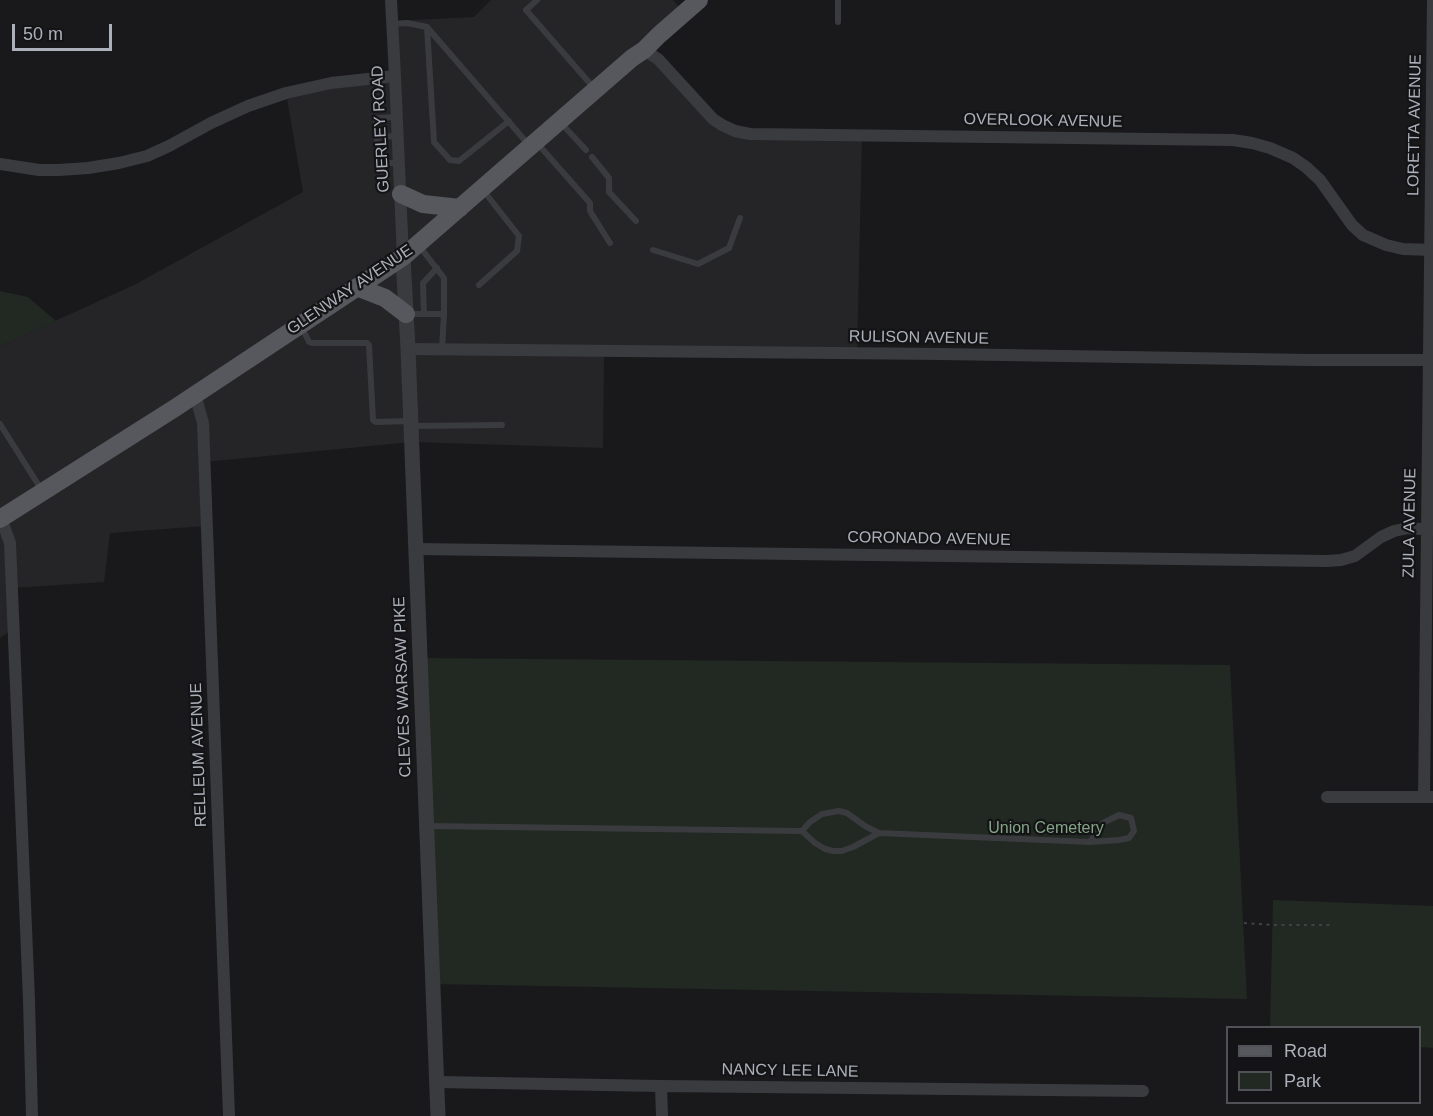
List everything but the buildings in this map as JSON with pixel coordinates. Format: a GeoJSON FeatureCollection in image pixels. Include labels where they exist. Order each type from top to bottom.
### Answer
{"type":"FeatureCollection","features":[{"type":"Feature","properties":{"kind":"main road","name":"GLENWAY AVENUE"},"geometry":{"type":"LineString","coordinates":[[1,519],[175,408],[403,257],[644,50],[690,3]]}},
{"type":"Feature","properties":{"kind":"main road"},"geometry":{"type":"LineString","coordinates":[[400,194],[423,204],[460,208]]}},
{"type":"Feature","properties":{"kind":"main road"},"geometry":{"type":"LineString","coordinates":[[357,287],[385,298],[415,314]]}},
{"type":"Feature","properties":{"kind":"street","name":"GUERLEY ROAD"},"geometry":{"type":"LineString","coordinates":[[391,0],[403,257]]}},
{"type":"Feature","properties":{"kind":"street","name":"LORETTA AVENUE"},"geometry":{"type":"LineString","coordinates":[[1432,250],[1433,0]]}},
{"type":"Feature","properties":{"kind":"street","name":"OVERLOOK AVENUE"},"geometry":{"type":"LineString","coordinates":[[644,50],[658,59],[713,119],[735,131],[750,134],[1233,140],[1252,143],[1285,154],[1306,167],[1320,180],[1352,225],[1364,235],[1386,245],[1404,249],[1432,250]]}},
{"type":"Feature","properties":{"kind":"street"},"geometry":{"type":"LineString","coordinates":[[0,164],[39,170],[59,170],[119,163],[147,156],[248,106],[286,93],[331,83],[395,76]]}},
{"type":"Feature","properties":{"kind":"street","name":"ZULA AVENUE"},"geometry":{"type":"LineString","coordinates":[[1428,797],[1429,360],[1432,250]]}},
{"type":"Feature","properties":{"kind":"street","name":"CLEVES WARSAW PIKE"},"geometry":{"type":"LineString","coordinates":[[403,257],[415,314],[408,349],[438,1116]]}},
{"type":"Feature","properties":{"kind":"street","name":"RULISON AVENUE"},"geometry":{"type":"LineString","coordinates":[[408,349],[1429,360]]}},
{"type":"Feature","properties":{"kind":"street","name":"RELLEUM AVENUE"},"geometry":{"type":"LineString","coordinates":[[195,394],[202,423],[229,1116]]}},
{"type":"Feature","properties":{"kind":"street"},"geometry":{"type":"LineString","coordinates":[[1,519],[10,543],[32,1116]]}},
{"type":"Feature","properties":{"kind":"street","name":"CORONADO AVENUE"},"geometry":{"type":"LineString","coordinates":[[416,549],[1327,561],[1355,556],[1381,537],[1394,531],[1407,528],[1430,530]]}},
{"type":"Feature","properties":{"kind":"street"},"geometry":{"type":"LineString","coordinates":[[1328,797],[1428,797]]}},
{"type":"Feature","properties":{"kind":"street","name":"NANCY LEE LANE"},"geometry":{"type":"LineString","coordinates":[[437,1082],[1143,1091]]}},
{"type":"Feature","properties":{"kind":"street"},"geometry":{"type":"LineString","coordinates":[[661,1086],[662,1116]]}},
{"type":"Feature","properties":{"kind":"lane"},"geometry":{"type":"LineString","coordinates":[[537,0],[526,10],[596,90]]}},
{"type":"Feature","properties":{"kind":"lane"},"geometry":{"type":"LineString","coordinates":[[838,0],[838,22]]}},
{"type":"Feature","properties":{"kind":"lane"},"geometry":{"type":"LineString","coordinates":[[393,24],[407,23],[427,27],[509,121],[590,203],[590,212],[610,243]]}},
{"type":"Feature","properties":{"kind":"lane"},"geometry":{"type":"LineString","coordinates":[[427,27],[434,142],[450,160],[459,161],[509,121]]}},
{"type":"Feature","properties":{"kind":"lane"},"geometry":{"type":"LineString","coordinates":[[397,117],[376,120],[378,161],[380,163],[399,163]]}},
{"type":"Feature","properties":{"kind":"lane"},"geometry":{"type":"LineString","coordinates":[[560,122],[586,150]]}},
{"type":"Feature","properties":{"kind":"lane"},"geometry":{"type":"LineString","coordinates":[[377,137],[398,136]]}},
{"type":"Feature","properties":{"kind":"lane"},"geometry":{"type":"LineString","coordinates":[[591,157],[609,178],[609,192],[636,221]]}},
{"type":"Feature","properties":{"kind":"lane"},"geometry":{"type":"LineString","coordinates":[[479,285],[517,250],[519,236],[482,189]]}},
{"type":"Feature","properties":{"kind":"lane"},"geometry":{"type":"LineString","coordinates":[[653,250],[698,264],[729,248],[740,218]]}},
{"type":"Feature","properties":{"kind":"lane"},"geometry":{"type":"LineString","coordinates":[[418,244],[444,278],[442,349]]}},
{"type":"Feature","properties":{"kind":"lane"},"geometry":{"type":"LineString","coordinates":[[437,268],[423,283],[415,314],[444,314]]}},
{"type":"Feature","properties":{"kind":"lane"},"geometry":{"type":"LineString","coordinates":[[300,325],[309,342],[312,343],[367,343],[369,345],[373,420],[376,422],[502,425]]}},
{"type":"Feature","properties":{"kind":"lane"},"geometry":{"type":"LineString","coordinates":[[0,424],[43,492]]}},
{"type":"Feature","properties":{"kind":"lane"},"geometry":{"type":"LineString","coordinates":[[802,831],[822,814],[839,811],[847,813],[879,833],[1090,842],[1129,838],[1134,831],[1131,818],[1119,815],[1103,823],[1090,842]]}},
{"type":"Feature","properties":{"kind":"lane"},"geometry":{"type":"LineString","coordinates":[[427,826],[802,831],[815,843],[833,851],[853,847],[879,833]]}},
{"type":"Feature","properties":{"kind":"path"},"geometry":{"type":"LineString","coordinates":[[1244,923],[1334,925]]}},
{"type":"Feature","properties":{"kind":"shaded area"},"geometry":{"type":"Polygon","coordinates":[[[491,0],[673,0],[684,13],[644,50],[705,112],[735,131],[862,135],[857,354],[604,352],[603,448],[412,442],[204,462],[206,526],[110,533],[104,582],[12,588],[14,628],[0,638],[0,346],[134,285],[303,192],[286,93],[395,76],[393,21],[474,17],[491,0]]]}},
{"type":"Feature","properties":{"kind":"green space"},"geometry":{"type":"Polygon","coordinates":[[[0,291],[28,297],[56,321],[0,346],[0,291]]]}},
{"type":"Feature","properties":{"kind":"green space","name":"Union Cemetery"},"geometry":{"type":"Polygon","coordinates":[[[420,658],[1230,665],[1247,999],[433,984],[420,658]]]}},
{"type":"Feature","properties":{"kind":"green space"},"geometry":{"type":"Polygon","coordinates":[[[1273,900],[1433,906],[1433,1048],[1421,1047],[1421,1026],[1270,1026],[1273,900]]]}}]}
